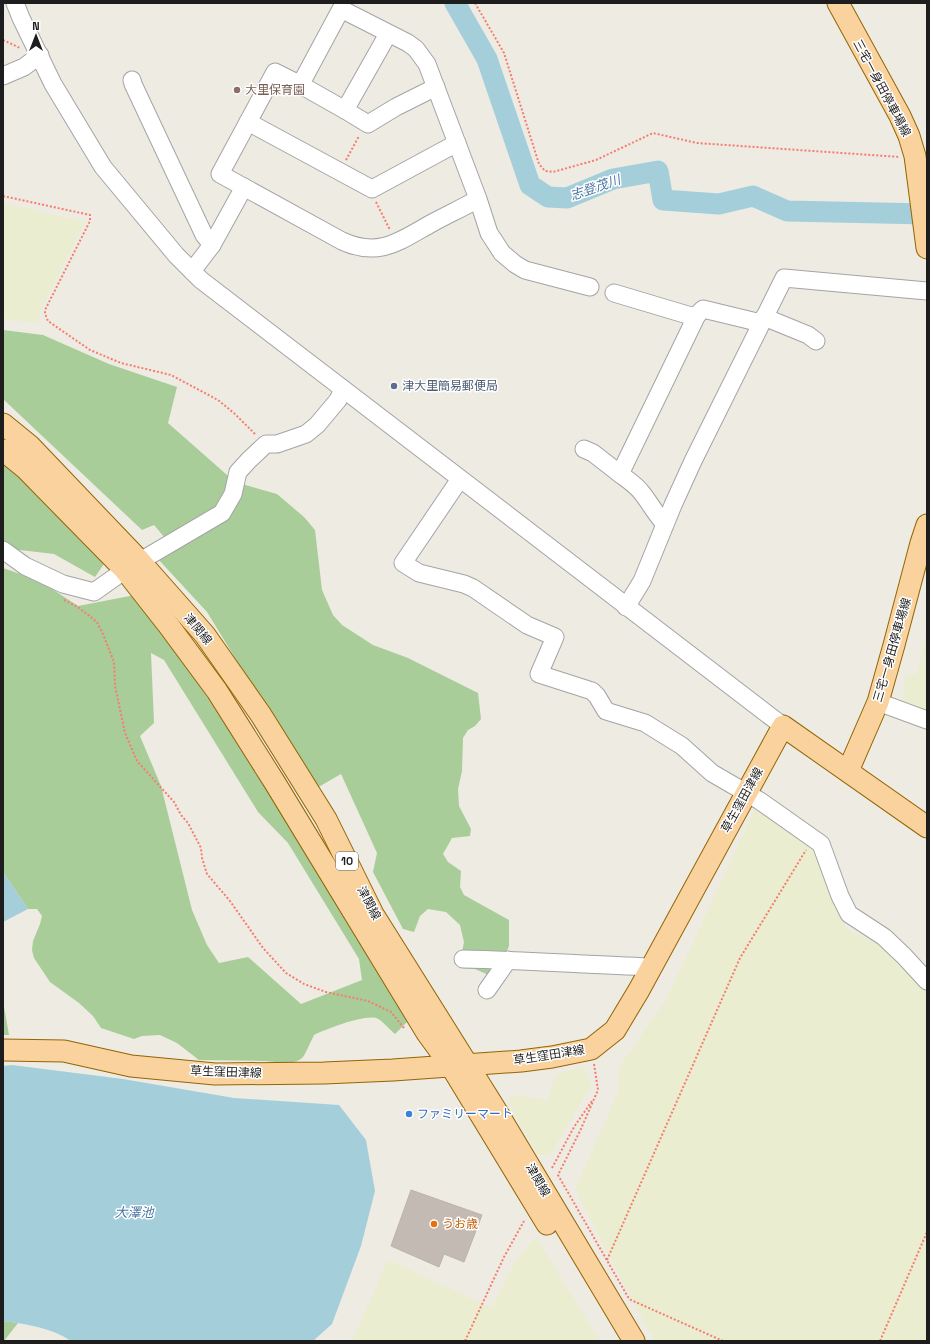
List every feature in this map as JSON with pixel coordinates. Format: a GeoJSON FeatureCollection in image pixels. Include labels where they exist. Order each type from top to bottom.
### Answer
{"type":"FeatureCollection","features":[{"type":"Feature","properties":{"kind":"main road","name":"三宅一身田停車場線"},"geometry":{"type":"LineString","coordinates":[[838,3],[900,116],[908,136],[915,158],[926,238]]}},
{"type":"Feature","properties":{"kind":"main road","name":"津関線"},"geometry":{"type":"LineString","coordinates":[[3,424],[30,446],[133,566],[169,626],[217,691],[275,783],[427,1033],[459,1066],[530,1166],[634,1341]]}},
{"type":"Feature","properties":{"kind":"main road","name":"津関線"},"geometry":{"type":"LineString","coordinates":[[3,450],[133,566]]}},
{"type":"Feature","properties":{"kind":"main road","name":"三宅一身田停車場線"},"geometry":{"type":"LineString","coordinates":[[848,771],[878,702],[925,538]]}},
{"type":"Feature","properties":{"kind":"main road","name":"草生窪田津線"},"geometry":{"type":"LineString","coordinates":[[3,1050],[64,1051],[130,1066],[215,1074],[324,1073],[459,1066],[552,1057],[591,1049],[615,1030],[639,990],[650,967],[783,726]]}},
{"type":"Feature","properties":{"kind":"main road"},"geometry":{"type":"LineString","coordinates":[[783,726],[927,827]]}},
{"type":"Feature","properties":{"kind":"main road","name":"津関線"},"geometry":{"type":"LineString","coordinates":[[459,1066],[618,1341]]}},
{"type":"Feature","properties":{"kind":"street"},"geometry":{"type":"LineString","coordinates":[[15,3],[53,84],[103,168],[176,255],[201,280],[242,313],[383,418],[626,607],[783,726]]}},
{"type":"Feature","properties":{"kind":"street"},"geometry":{"type":"LineString","coordinates":[[299,84],[305,76],[341,8],[388,34],[408,43],[416,49],[427,64],[478,199],[489,233],[502,253],[525,270],[590,287]]}},
{"type":"Feature","properties":{"kind":"street"},"geometry":{"type":"LineString","coordinates":[[345,110],[388,34]]}},
{"type":"Feature","properties":{"kind":"street"},"geometry":{"type":"LineString","coordinates":[[3,76],[24,67],[40,55]]}},
{"type":"Feature","properties":{"kind":"street"},"geometry":{"type":"LineString","coordinates":[[436,87],[396,107],[368,124],[299,84],[275,72],[220,174],[352,246],[359,248],[389,246],[478,199]]}},
{"type":"Feature","properties":{"kind":"street"},"geometry":{"type":"LineString","coordinates":[[132,80],[204,234],[212,245]]}},
{"type":"Feature","properties":{"kind":"street"},"geometry":{"type":"LineString","coordinates":[[248,122],[372,189],[457,143]]}},
{"type":"Feature","properties":{"kind":"street"},"geometry":{"type":"LineString","coordinates":[[192,271],[212,245],[244,187]]}},
{"type":"Feature","properties":{"kind":"street"},"geometry":{"type":"LineString","coordinates":[[626,607],[642,581],[664,524],[693,461],[784,278],[927,291]]}},
{"type":"Feature","properties":{"kind":"street"},"geometry":{"type":"LineString","coordinates":[[614,293],[691,316],[697,315]]}},
{"type":"Feature","properties":{"kind":"street"},"geometry":{"type":"LineString","coordinates":[[620,474],[697,315],[703,309],[763,320],[808,335],[816,341]]}},
{"type":"Feature","properties":{"kind":"street"},"geometry":{"type":"LineString","coordinates":[[3,550],[25,566],[56,581],[94,592],[133,566],[222,513],[233,494],[238,472],[249,460],[266,444],[277,444],[306,434],[317,426],[338,400],[343,389]]}},
{"type":"Feature","properties":{"kind":"street"},"geometry":{"type":"LineString","coordinates":[[584,450],[593,453],[633,484],[642,493],[656,515],[664,524]]}},
{"type":"Feature","properties":{"kind":"street"},"geometry":{"type":"LineString","coordinates":[[460,479],[403,563],[419,573],[464,584],[473,588],[527,625],[555,637],[538,674],[592,691],[597,696],[606,711],[645,723],[682,746],[712,773],[746,792],[822,844],[840,896],[849,914],[884,937],[927,981]]}},
{"type":"Feature","properties":{"kind":"street"},"geometry":{"type":"LineString","coordinates":[[878,702],[927,720]]}},
{"type":"Feature","properties":{"kind":"street"},"geometry":{"type":"LineString","coordinates":[[463,959],[650,967]]}},
{"type":"Feature","properties":{"kind":"street"},"geometry":{"type":"LineString","coordinates":[[487,990],[508,960]]}},
{"type":"Feature","properties":{"kind":"path"},"geometry":{"type":"LineString","coordinates":[[475,3],[504,53],[539,164],[544,170],[553,172],[596,160],[653,133],[697,143],[915,158]]}},
{"type":"Feature","properties":{"kind":"path"},"geometry":{"type":"LineString","coordinates":[[340,172],[362,131],[368,124]]}},
{"type":"Feature","properties":{"kind":"path"},"geometry":{"type":"LineString","coordinates":[[372,189],[373,196],[397,242]]}},
{"type":"Feature","properties":{"kind":"path"},"geometry":{"type":"LineString","coordinates":[[3,196],[90,214],[90,221],[45,310],[48,321],[99,355],[121,363],[171,375],[218,400],[236,414],[266,444]]}},
{"type":"Feature","properties":{"kind":"path"},"geometry":{"type":"LineString","coordinates":[[59,598],[78,607],[97,622],[114,662],[115,686],[125,733],[137,761],[174,802],[181,815],[188,823],[201,848],[202,858],[207,874],[230,901],[263,948],[286,973],[304,984],[326,992],[368,1001],[392,1012],[404,1028]]}},
{"type":"Feature","properties":{"kind":"path"},"geometry":{"type":"LineString","coordinates":[[607,1260],[740,958],[813,838]]}},
{"type":"Feature","properties":{"kind":"path"},"geometry":{"type":"LineString","coordinates":[[591,1049],[598,1090],[558,1175],[628,1297],[631,1300],[723,1341]]}},
{"type":"Feature","properties":{"kind":"path"},"geometry":{"type":"LineString","coordinates":[[552,1168],[574,1127],[595,1096]]}},
{"type":"Feature","properties":{"kind":"path"},"geometry":{"type":"LineString","coordinates":[[465,1341],[504,1257],[524,1221]]}},
{"type":"Feature","properties":{"kind":"path"},"geometry":{"type":"LineString","coordinates":[[880,1341],[927,1232]]}},
{"type":"Feature","properties":{"kind":"green space"},"geometry":{"type":"Polygon","coordinates":[[[3,203],[85,222],[40,312],[38,323],[3,319],[3,203]]]}},
{"type":"Feature","properties":{"kind":"green space"},"geometry":{"type":"Polygon","coordinates":[[[3,330],[43,335],[109,364],[177,387],[168,423],[235,482],[277,494],[304,517],[315,530],[322,590],[333,615],[342,625],[373,645],[408,658],[478,693],[481,719],[475,726],[468,730],[463,738],[462,771],[458,789],[459,806],[471,829],[470,836],[452,838],[443,854],[448,862],[461,871],[460,887],[464,895],[509,920],[509,946],[499,970],[493,977],[475,969],[459,968],[464,942],[460,925],[446,912],[428,909],[420,916],[414,932],[403,929],[373,872],[377,853],[341,774],[315,789],[207,612],[158,559],[165,538],[154,525],[142,530],[3,399],[3,330]]]}},
{"type":"Feature","properties":{"kind":"green space"},"geometry":{"type":"Polygon","coordinates":[[[3,461],[29,481],[104,564],[95,577],[54,554],[3,548],[3,461]]]}},
{"type":"Feature","properties":{"kind":"green space"},"geometry":{"type":"Polygon","coordinates":[[[3,568],[40,581],[78,606],[140,594],[298,837],[409,1020],[395,1034],[376,1018],[354,1020],[336,1026],[314,1035],[300,1060],[285,1063],[266,1061],[199,1060],[177,1043],[160,1035],[142,1036],[134,1039],[101,1028],[93,1016],[79,1003],[50,982],[34,958],[32,950],[33,941],[42,916],[37,909],[28,909],[3,872],[3,568]],[[151,653],[154,723],[140,736],[161,786],[192,910],[207,945],[219,963],[248,957],[301,1004],[362,980],[359,959],[288,843],[258,812],[164,660],[151,653]]]}},
{"type":"Feature","properties":{"kind":"green space"},"geometry":{"type":"Polygon","coordinates":[[[926,635],[927,710],[903,701],[905,676],[917,674],[926,635]]]}},
{"type":"Feature","properties":{"kind":"green space"},"geometry":{"type":"Polygon","coordinates":[[[756,807],[819,850],[846,929],[889,948],[927,993],[927,1341],[655,1341],[575,1190],[619,1090],[618,1069],[666,1000],[756,807]]]}},
{"type":"Feature","properties":{"kind":"green space"},"geometry":{"type":"Polygon","coordinates":[[[3,1001],[9,1035],[3,1035],[3,1001]]]}},
{"type":"Feature","properties":{"kind":"green space"},"geometry":{"type":"Polygon","coordinates":[[[584,1067],[591,1085],[550,1155],[538,1155],[509,1103],[511,1095],[548,1100],[556,1074],[584,1067]]]}},
{"type":"Feature","properties":{"kind":"green space"},"geometry":{"type":"Polygon","coordinates":[[[536,1237],[600,1341],[352,1341],[388,1260],[492,1308],[514,1263],[536,1237]]]}},
{"type":"Feature","properties":{"kind":"green space"},"geometry":{"type":"Polygon","coordinates":[[[3,1321],[18,1323],[4,1341],[3,1341],[3,1321]]]}},
{"type":"Feature","properties":{"kind":"water"},"geometry":{"type":"Polygon","coordinates":[[[3,872],[28,909],[3,922],[3,872]]]}},
{"type":"Feature","properties":{"kind":"water","name":"大澤池"},"geometry":{"type":"Polygon","coordinates":[[[12,1065],[123,1079],[234,1098],[339,1105],[366,1140],[375,1191],[361,1246],[332,1324],[313,1341],[71,1341],[56,1333],[30,1325],[3,1321],[3,1066],[12,1065]]]}},
{"type":"Feature","properties":{"kind":"building"},"geometry":{"type":"Polygon","coordinates":[[[411,1190],[482,1215],[464,1262],[444,1254],[439,1267],[391,1246],[411,1190]]]}},
{"type":"Feature","properties":{"kind":"waterway","name":"志登茂川"},"geometry":{"type":"LineString","coordinates":[[455,3],[487,59],[530,185],[548,197],[567,198],[613,179],[658,171],[663,200],[719,204],[753,196],[787,211],[927,214]]}},
{"type":"Feature","properties":{"kind":"place","name":"大里保育園"},"geometry":{"type":"Point","coordinates":[237,90]}},
{"type":"Feature","properties":{"kind":"place","name":"津大里簡易郵便局"},"geometry":{"type":"Point","coordinates":[394,386]}},
{"type":"Feature","properties":{"kind":"place","name":"ファミリーマート"},"geometry":{"type":"Point","coordinates":[409,1114]}},
{"type":"Feature","properties":{"kind":"place","name":"うお歳"},"geometry":{"type":"Point","coordinates":[434,1224]}}]}
